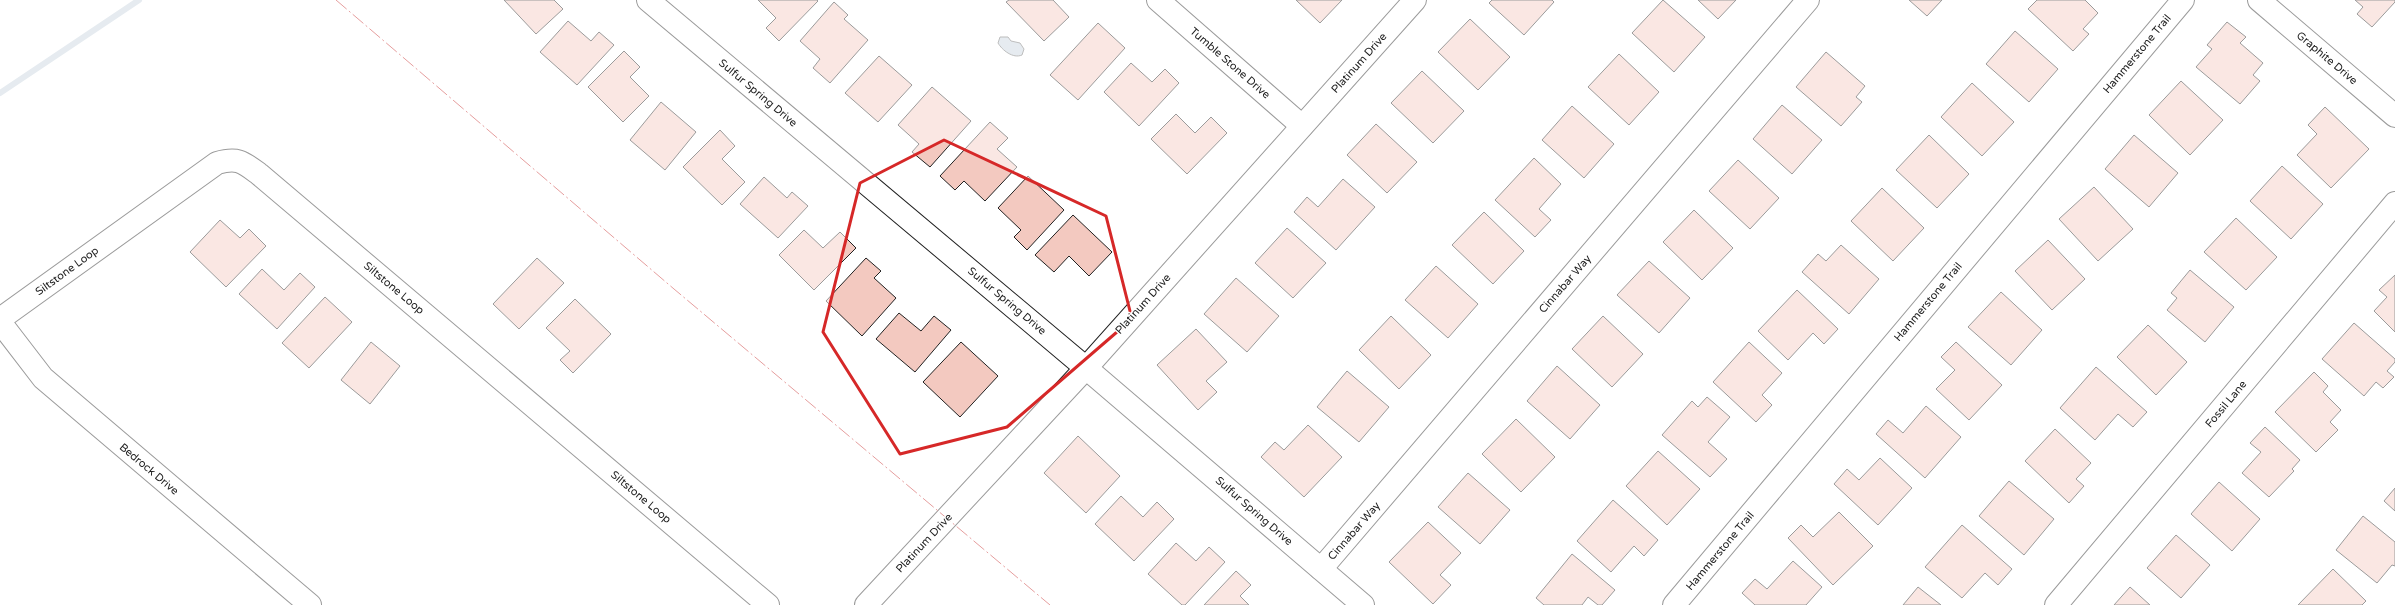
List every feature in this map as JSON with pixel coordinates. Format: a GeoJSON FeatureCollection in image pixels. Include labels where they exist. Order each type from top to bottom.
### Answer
{"type":"FeatureCollection","features":[{"type":"Feature","properties":{"kind":"street","name":"Sulfur Spring Drive"},"geometry":{"type":"LineString","coordinates":[[648,0],[1086,368],[1363,605]]}},
{"type":"Feature","properties":{"kind":"street","name":"Tumble Stone Drive"},"geometry":{"type":"LineString","coordinates":[[1158,0],[1302,126]]}},
{"type":"Feature","properties":{"kind":"street","name":"Platinum Drive"},"geometry":{"type":"LineString","coordinates":[[866,605],[1086,368],[1416,0]]}},
{"type":"Feature","properties":{"kind":"street","name":"Cinnabar Way"},"geometry":{"type":"LineString","coordinates":[[1321,569],[1808,0]]}},
{"type":"Feature","properties":{"kind":"street","name":"Hammerstone Trail"},"geometry":{"type":"LineString","coordinates":[[1674,605],[2183,0]]}},
{"type":"Feature","properties":{"kind":"street","name":"Graphite Drive"},"geometry":{"type":"LineString","coordinates":[[2259,0],[2395,116]]}},
{"type":"Feature","properties":{"kind":"street","name":"Siltstone Loop"},"geometry":{"type":"LineString","coordinates":[[0,318],[217,163],[231,159],[243,162],[768,605]]}},
{"type":"Feature","properties":{"kind":"street","name":"Fossil Lane"},"geometry":{"type":"LineString","coordinates":[[2056,605],[2395,203]]}},
{"type":"Feature","properties":{"kind":"street","name":"Bedrock Drive"},"geometry":{"type":"LineString","coordinates":[[0,322],[43,378],[310,605]]}},
{"type":"Feature","properties":{"kind":"highlighted area"},"geometry":{"type":"Polygon","coordinates":[[[944,140],[1106,216],[1132,319],[1007,427],[900,454],[823,332],[860,183],[944,140]]]}},
{"type":"Feature","properties":{"kind":"shaded area"},"geometry":{"type":"Polygon","coordinates":[[[1000,37],[1008,37],[1011,41],[1020,43],[1024,49],[1022,55],[1015,56],[1005,51],[998,43],[1000,37]]]}},
{"type":"Feature","properties":{"kind":"building"},"geometry":{"type":"Polygon","coordinates":[[[504,0],[554,0],[563,9],[536,34],[504,0]]]}},
{"type":"Feature","properties":{"kind":"building"},"geometry":{"type":"Polygon","coordinates":[[[758,0],[818,1],[779,41],[766,28],[776,18],[758,0]]]}},
{"type":"Feature","properties":{"kind":"building"},"geometry":{"type":"Polygon","coordinates":[[[1009,0],[1053,0],[1069,17],[1044,41],[1006,2],[1009,0]]]}},
{"type":"Feature","properties":{"kind":"building"},"geometry":{"type":"Polygon","coordinates":[[[1296,0],[1342,0],[1320,23],[1296,0]]]}},
{"type":"Feature","properties":{"kind":"building"},"geometry":{"type":"Polygon","coordinates":[[[1492,0],[1552,0],[1554,2],[1524,35],[1489,3],[1492,0]]]}},
{"type":"Feature","properties":{"kind":"building"},"geometry":{"type":"Polygon","coordinates":[[[1663,0],[1705,37],[1674,72],[1632,33],[1663,0]]]}},
{"type":"Feature","properties":{"kind":"building"},"geometry":{"type":"Polygon","coordinates":[[[1698,0],[1736,0],[1718,19],[1698,0]]]}},
{"type":"Feature","properties":{"kind":"building"},"geometry":{"type":"Polygon","coordinates":[[[1909,0],[1942,0],[1927,16],[1909,0]]]}},
{"type":"Feature","properties":{"kind":"building"},"geometry":{"type":"Polygon","coordinates":[[[2037,0],[2085,0],[2098,13],[2083,29],[2089,34],[2073,51],[2028,9],[2037,0]]]}},
{"type":"Feature","properties":{"kind":"building"},"geometry":{"type":"Polygon","coordinates":[[[2355,0],[2395,0],[2395,2],[2372,27],[2357,14],[2363,7],[2355,0]]]}},
{"type":"Feature","properties":{"kind":"building"},"geometry":{"type":"Polygon","coordinates":[[[834,2],[848,15],[844,19],[868,40],[830,83],[813,68],[820,59],[800,41],[834,2]]]}},
{"type":"Feature","properties":{"kind":"building"},"geometry":{"type":"Polygon","coordinates":[[[1470,19],[1510,57],[1478,90],[1438,52],[1470,19]]]}},
{"type":"Feature","properties":{"kind":"building"},"geometry":{"type":"Polygon","coordinates":[[[568,21],[591,41],[599,32],[614,45],[577,85],[540,52],[568,21]]]}},
{"type":"Feature","properties":{"kind":"building"},"geometry":{"type":"Polygon","coordinates":[[[2227,22],[2246,37],[2240,43],[2263,63],[2253,75],[2260,81],[2240,104],[2196,67],[2212,49],[2207,45],[2227,22]]]}},
{"type":"Feature","properties":{"kind":"building"},"geometry":{"type":"Polygon","coordinates":[[[1098,23],[1125,48],[1078,100],[1050,75],[1098,23]]]}},
{"type":"Feature","properties":{"kind":"building"},"geometry":{"type":"Polygon","coordinates":[[[2015,31],[2058,69],[2029,102],[1986,64],[2015,31]]]}},
{"type":"Feature","properties":{"kind":"building"},"geometry":{"type":"Polygon","coordinates":[[[624,51],[640,67],[630,77],[649,96],[623,122],[588,87],[624,51]]]}},
{"type":"Feature","properties":{"kind":"building"},"geometry":{"type":"Polygon","coordinates":[[[1826,52],[1865,86],[1856,97],[1862,102],[1841,126],[1796,87],[1826,52]]]}},
{"type":"Feature","properties":{"kind":"building"},"geometry":{"type":"Polygon","coordinates":[[[1619,54],[1659,92],[1629,125],[1588,87],[1619,54]]]}},
{"type":"Feature","properties":{"kind":"building"},"geometry":{"type":"Polygon","coordinates":[[[879,56],[912,85],[878,122],[845,93],[879,56]]]}},
{"type":"Feature","properties":{"kind":"building"},"geometry":{"type":"Polygon","coordinates":[[[1131,63],[1152,82],[1165,69],[1179,83],[1139,126],[1104,92],[1131,63]]]}},
{"type":"Feature","properties":{"kind":"building"},"geometry":{"type":"Polygon","coordinates":[[[1422,71],[1464,111],[1433,143],[1391,103],[1422,71]]]}},
{"type":"Feature","properties":{"kind":"building"},"geometry":{"type":"Polygon","coordinates":[[[2181,81],[2223,120],[2190,155],[2149,115],[2181,81]]]}},
{"type":"Feature","properties":{"kind":"building"},"geometry":{"type":"Polygon","coordinates":[[[1972,83],[2014,122],[1982,156],[1941,117],[1972,83]]]}},
{"type":"Feature","properties":{"kind":"building"},"geometry":{"type":"Polygon","coordinates":[[[932,87],[971,121],[930,167],[912,152],[919,144],[898,125],[932,87]]]}},
{"type":"Feature","properties":{"kind":"building"},"geometry":{"type":"Polygon","coordinates":[[[661,102],[696,132],[665,170],[630,140],[661,102]]]}},
{"type":"Feature","properties":{"kind":"building"},"geometry":{"type":"Polygon","coordinates":[[[1782,105],[1822,140],[1792,174],[1753,139],[1782,105]]]}},
{"type":"Feature","properties":{"kind":"building"},"geometry":{"type":"Polygon","coordinates":[[[1572,106],[1614,144],[1584,178],[1542,140],[1572,106]]]}},
{"type":"Feature","properties":{"kind":"building"},"geometry":{"type":"Polygon","coordinates":[[[2325,107],[2369,149],[2331,188],[2297,155],[2317,134],[2308,125],[2325,107]]]}},
{"type":"Feature","properties":{"kind":"building"},"geometry":{"type":"Polygon","coordinates":[[[1176,114],[1195,133],[1211,117],[1227,133],[1187,174],[1151,139],[1176,114]]]}},
{"type":"Feature","properties":{"kind":"building"},"geometry":{"type":"Polygon","coordinates":[[[990,122],[1008,138],[997,149],[1017,167],[985,201],[964,181],[955,190],[940,176],[990,122]]]}},
{"type":"Feature","properties":{"kind":"building"},"geometry":{"type":"Polygon","coordinates":[[[1376,124],[1417,162],[1387,193],[1347,155],[1376,124]]]}},
{"type":"Feature","properties":{"kind":"building"},"geometry":{"type":"Polygon","coordinates":[[[720,130],[735,146],[722,159],[745,182],[722,205],[683,167],[720,130]]]}},
{"type":"Feature","properties":{"kind":"building"},"geometry":{"type":"Polygon","coordinates":[[[1929,135],[1969,174],[1937,208],[1896,170],[1929,135]]]}},
{"type":"Feature","properties":{"kind":"building"},"geometry":{"type":"Polygon","coordinates":[[[2134,135],[2178,173],[2149,207],[2105,169],[2134,135]]]}},
{"type":"Feature","properties":{"kind":"building"},"geometry":{"type":"Polygon","coordinates":[[[1534,158],[1561,184],[1539,209],[1551,220],[1535,237],[1495,200],[1534,158]]]}},
{"type":"Feature","properties":{"kind":"building"},"geometry":{"type":"Polygon","coordinates":[[[1738,160],[1779,198],[1750,229],[1709,191],[1738,160]]]}},
{"type":"Feature","properties":{"kind":"building"},"geometry":{"type":"Polygon","coordinates":[[[2282,166],[2323,204],[2291,239],[2250,201],[2282,166]]]}},
{"type":"Feature","properties":{"kind":"building"},"geometry":{"type":"Polygon","coordinates":[[[1028,176],[1064,210],[1027,250],[1014,237],[1021,230],[998,208],[1028,176]]]}},
{"type":"Feature","properties":{"kind":"building"},"geometry":{"type":"Polygon","coordinates":[[[764,177],[787,198],[792,192],[808,206],[778,238],[740,204],[764,177]]]}},
{"type":"Feature","properties":{"kind":"building"},"geometry":{"type":"Polygon","coordinates":[[[1343,179],[1375,207],[1336,250],[1294,212],[1307,197],[1318,207],[1343,179]]]}},
{"type":"Feature","properties":{"kind":"building"},"geometry":{"type":"Polygon","coordinates":[[[2094,187],[2133,229],[2098,261],[2059,219],[2094,187]]]}},
{"type":"Feature","properties":{"kind":"building"},"geometry":{"type":"Polygon","coordinates":[[[1882,188],[1924,228],[1893,261],[1851,221],[1882,188]]]}},
{"type":"Feature","properties":{"kind":"building"},"geometry":{"type":"Polygon","coordinates":[[[1694,210],[1733,248],[1702,280],[1663,242],[1694,210]]]}},
{"type":"Feature","properties":{"kind":"building"},"geometry":{"type":"Polygon","coordinates":[[[1484,212],[1524,251],[1493,284],[1452,245],[1484,212]]]}},
{"type":"Feature","properties":{"kind":"building"},"geometry":{"type":"Polygon","coordinates":[[[1073,215],[1112,252],[1089,276],[1069,256],[1054,272],[1035,255],[1073,215]]]}},
{"type":"Feature","properties":{"kind":"building"},"geometry":{"type":"Polygon","coordinates":[[[2236,218],[2277,257],[2246,290],[2204,252],[2236,218]]]}},
{"type":"Feature","properties":{"kind":"building"},"geometry":{"type":"Polygon","coordinates":[[[220,220],[240,238],[249,229],[266,246],[226,287],[190,252],[220,220]]]}},
{"type":"Feature","properties":{"kind":"building"},"geometry":{"type":"Polygon","coordinates":[[[1287,228],[1326,263],[1293,298],[1255,263],[1287,228]]]}},
{"type":"Feature","properties":{"kind":"building"},"geometry":{"type":"Polygon","coordinates":[[[804,230],[823,248],[840,232],[856,248],[814,290],[779,255],[804,230]]]}},
{"type":"Feature","properties":{"kind":"building"},"geometry":{"type":"Polygon","coordinates":[[[2048,240],[2085,279],[2052,310],[2015,271],[2048,240]]]}},
{"type":"Feature","properties":{"kind":"building"},"geometry":{"type":"Polygon","coordinates":[[[1841,245],[1879,279],[1849,314],[1802,272],[1818,254],[1826,261],[1841,245]]]}},
{"type":"Feature","properties":{"kind":"building"},"geometry":{"type":"Polygon","coordinates":[[[537,258],[564,283],[519,329],[493,304],[537,258]]]}},
{"type":"Feature","properties":{"kind":"building"},"geometry":{"type":"Polygon","coordinates":[[[866,258],[881,271],[874,278],[896,298],[862,336],[826,301],[866,258]]]}},
{"type":"Feature","properties":{"kind":"building"},"geometry":{"type":"Polygon","coordinates":[[[1649,261],[1690,298],[1659,333],[1617,295],[1649,261]]]}},
{"type":"Feature","properties":{"kind":"building"},"geometry":{"type":"Polygon","coordinates":[[[1436,266],[1478,304],[1448,338],[1405,300],[1436,266]]]}},
{"type":"Feature","properties":{"kind":"building"},"geometry":{"type":"Polygon","coordinates":[[[262,269],[284,290],[300,273],[315,287],[277,329],[239,294],[262,269]]]}},
{"type":"Feature","properties":{"kind":"building"},"geometry":{"type":"Polygon","coordinates":[[[2190,270],[2234,307],[2205,342],[2167,310],[2177,298],[2171,293],[2190,270]]]}},
{"type":"Feature","properties":{"kind":"building"},"geometry":{"type":"Polygon","coordinates":[[[2395,275],[2395,332],[2374,311],[2387,297],[2379,290],[2395,275]]]}},
{"type":"Feature","properties":{"kind":"building"},"geometry":{"type":"Polygon","coordinates":[[[1236,278],[1279,316],[1247,352],[1204,314],[1236,278]]]}},
{"type":"Feature","properties":{"kind":"building"},"geometry":{"type":"Polygon","coordinates":[[[1797,290],[1838,329],[1824,344],[1813,333],[1788,360],[1758,331],[1797,290]]]}},
{"type":"Feature","properties":{"kind":"building"},"geometry":{"type":"Polygon","coordinates":[[[2001,292],[2042,330],[2011,365],[1968,327],[2001,292]]]}},
{"type":"Feature","properties":{"kind":"building"},"geometry":{"type":"Polygon","coordinates":[[[325,297],[352,322],[309,368],[282,343],[325,297]]]}},
{"type":"Feature","properties":{"kind":"building"},"geometry":{"type":"Polygon","coordinates":[[[575,299],[611,334],[573,373],[560,360],[570,351],[546,328],[575,299]]]}},
{"type":"Feature","properties":{"kind":"building"},"geometry":{"type":"Polygon","coordinates":[[[899,313],[921,331],[934,316],[951,330],[915,372],[876,339],[899,313]]]}},
{"type":"Feature","properties":{"kind":"building"},"geometry":{"type":"Polygon","coordinates":[[[1391,316],[1431,355],[1399,389],[1359,350],[1391,316]]]}},
{"type":"Feature","properties":{"kind":"building"},"geometry":{"type":"Polygon","coordinates":[[[1603,316],[1643,354],[1612,387],[1572,349],[1603,316]]]}},
{"type":"Feature","properties":{"kind":"building"},"geometry":{"type":"Polygon","coordinates":[[[2354,323],[2395,359],[2395,362],[2387,371],[2394,377],[2383,388],[2376,382],[2364,396],[2322,359],[2354,323]]]}},
{"type":"Feature","properties":{"kind":"building"},"geometry":{"type":"Polygon","coordinates":[[[2148,325],[2187,362],[2156,395],[2117,357],[2148,325]]]}},
{"type":"Feature","properties":{"kind":"building"},"geometry":{"type":"Polygon","coordinates":[[[1196,329],[1227,362],[1206,381],[1217,392],[1198,410],[1157,365],[1196,329]]]}},
{"type":"Feature","properties":{"kind":"building"},"geometry":{"type":"Polygon","coordinates":[[[371,342],[400,366],[370,404],[341,380],[371,342]]]}},
{"type":"Feature","properties":{"kind":"building"},"geometry":{"type":"Polygon","coordinates":[[[961,342],[998,376],[960,417],[923,382],[961,342]]]}},
{"type":"Feature","properties":{"kind":"building"},"geometry":{"type":"Polygon","coordinates":[[[1749,342],[1782,373],[1762,395],[1772,405],[1756,422],[1713,382],[1749,342]]]}},
{"type":"Feature","properties":{"kind":"building"},"geometry":{"type":"Polygon","coordinates":[[[1956,342],[2002,385],[1969,420],[1936,389],[1955,370],[1941,357],[1956,342]]]}},
{"type":"Feature","properties":{"kind":"building"},"geometry":{"type":"Polygon","coordinates":[[[1557,366],[1600,405],[1570,439],[1527,401],[1557,366]]]}},
{"type":"Feature","properties":{"kind":"building"},"geometry":{"type":"Polygon","coordinates":[[[2096,367],[2147,412],[2133,427],[2118,414],[2095,440],[2060,408],[2096,367]]]}},
{"type":"Feature","properties":{"kind":"building"},"geometry":{"type":"Polygon","coordinates":[[[1347,371],[1389,407],[1359,442],[1317,407],[1347,371]]]}},
{"type":"Feature","properties":{"kind":"building"},"geometry":{"type":"Polygon","coordinates":[[[2314,372],[2328,386],[2323,392],[2341,410],[2330,422],[2338,430],[2316,452],[2275,412],[2314,372]]]}},
{"type":"Feature","properties":{"kind":"building"},"geometry":{"type":"Polygon","coordinates":[[[1707,397],[1730,417],[1708,442],[1727,459],[1710,477],[1662,435],[1692,401],[1698,407],[1707,397]]]}},
{"type":"Feature","properties":{"kind":"building"},"geometry":{"type":"Polygon","coordinates":[[[1926,406],[1961,437],[1925,478],[1876,434],[1888,420],[1903,433],[1926,406]]]}},
{"type":"Feature","properties":{"kind":"building"},"geometry":{"type":"Polygon","coordinates":[[[1516,419],[1555,457],[1521,492],[1482,454],[1516,419]]]}},
{"type":"Feature","properties":{"kind":"building"},"geometry":{"type":"Polygon","coordinates":[[[1308,425],[1342,457],[1304,497],[1261,457],[1275,442],[1284,450],[1308,425]]]}},
{"type":"Feature","properties":{"kind":"building"},"geometry":{"type":"Polygon","coordinates":[[[2265,427],[2300,460],[2292,469],[2294,471],[2269,497],[2242,473],[2261,452],[2250,443],[2265,427]]]}},
{"type":"Feature","properties":{"kind":"building"},"geometry":{"type":"Polygon","coordinates":[[[2055,429],[2091,463],[2076,479],[2084,486],[2069,503],[2025,461],[2055,429]]]}},
{"type":"Feature","properties":{"kind":"building"},"geometry":{"type":"Polygon","coordinates":[[[1078,436],[1120,476],[1086,513],[1044,473],[1078,436]]]}},
{"type":"Feature","properties":{"kind":"building"},"geometry":{"type":"Polygon","coordinates":[[[1658,451],[1700,489],[1667,525],[1626,486],[1658,451]]]}},
{"type":"Feature","properties":{"kind":"building"},"geometry":{"type":"Polygon","coordinates":[[[1880,458],[1912,488],[1878,525],[1834,484],[1847,469],[1859,480],[1880,458]]]}},
{"type":"Feature","properties":{"kind":"building"},"geometry":{"type":"Polygon","coordinates":[[[1468,473],[1510,510],[1480,544],[1438,507],[1468,473]]]}},
{"type":"Feature","properties":{"kind":"building"},"geometry":{"type":"Polygon","coordinates":[[[2009,481],[2054,519],[2024,555],[1979,516],[2009,481]]]}},
{"type":"Feature","properties":{"kind":"building"},"geometry":{"type":"Polygon","coordinates":[[[2219,482],[2260,519],[2232,551],[2191,514],[2219,482]]]}},
{"type":"Feature","properties":{"kind":"building"},"geometry":{"type":"Polygon","coordinates":[[[2395,488],[2395,511],[2384,501],[2395,488]]]}},
{"type":"Feature","properties":{"kind":"building"},"geometry":{"type":"Polygon","coordinates":[[[1121,496],[1143,517],[1157,502],[1174,519],[1134,561],[1095,524],[1121,496]]]}},
{"type":"Feature","properties":{"kind":"building"},"geometry":{"type":"Polygon","coordinates":[[[1613,500],[1658,540],[1644,556],[1634,546],[1611,572],[1577,541],[1613,500]]]}},
{"type":"Feature","properties":{"kind":"building"},"geometry":{"type":"Polygon","coordinates":[[[1839,512],[1873,546],[1833,585],[1788,538],[1801,525],[1813,537],[1839,512]]]}},
{"type":"Feature","properties":{"kind":"building"},"geometry":{"type":"Polygon","coordinates":[[[2363,516],[2395,542],[2395,566],[2392,565],[2377,583],[2336,550],[2363,516]]]}},
{"type":"Feature","properties":{"kind":"building"},"geometry":{"type":"Polygon","coordinates":[[[1428,522],[1461,553],[1440,575],[1451,585],[1433,604],[1389,562],[1428,522]]]}},
{"type":"Feature","properties":{"kind":"building"},"geometry":{"type":"Polygon","coordinates":[[[1962,525],[2012,569],[1998,585],[1985,573],[1962,598],[1925,567],[1962,525]]]}},
{"type":"Feature","properties":{"kind":"building"},"geometry":{"type":"Polygon","coordinates":[[[2176,535],[2210,565],[2181,598],[2147,568],[2176,535]]]}},
{"type":"Feature","properties":{"kind":"building"},"geometry":{"type":"Polygon","coordinates":[[[1176,543],[1196,561],[1209,547],[1225,562],[1185,605],[1182,605],[1148,574],[1176,543]]]}},
{"type":"Feature","properties":{"kind":"building"},"geometry":{"type":"Polygon","coordinates":[[[1572,554],[1615,590],[1602,605],[1598,605],[1588,597],[1582,605],[1544,605],[1536,598],[1572,554]]]}},
{"type":"Feature","properties":{"kind":"building"},"geometry":{"type":"Polygon","coordinates":[[[1793,561],[1822,587],[1806,605],[1755,605],[1742,593],[1755,579],[1767,589],[1793,561]]]}},
{"type":"Feature","properties":{"kind":"building"},"geometry":{"type":"Polygon","coordinates":[[[2333,569],[2366,601],[2362,605],[2298,605],[2333,569]]]}},
{"type":"Feature","properties":{"kind":"building"},"geometry":{"type":"Polygon","coordinates":[[[1236,571],[1251,585],[1240,596],[1249,605],[1204,605],[1236,571]]]}},
{"type":"Feature","properties":{"kind":"building"},"geometry":{"type":"Polygon","coordinates":[[[1918,587],[1941,605],[1903,605],[1918,587]]]}},
{"type":"Feature","properties":{"kind":"building"},"geometry":{"type":"Polygon","coordinates":[[[2130,587],[2150,605],[2114,605],[2130,587]]]}},
{"type":"Feature","properties":{"kind":"waterway"},"geometry":{"type":"LineString","coordinates":[[0,93],[139,0]]}},
{"type":"Feature","properties":{"kind":"power"},"geometry":{"type":"LineString","coordinates":[[336,0],[674,289],[1050,605]]}}]}
